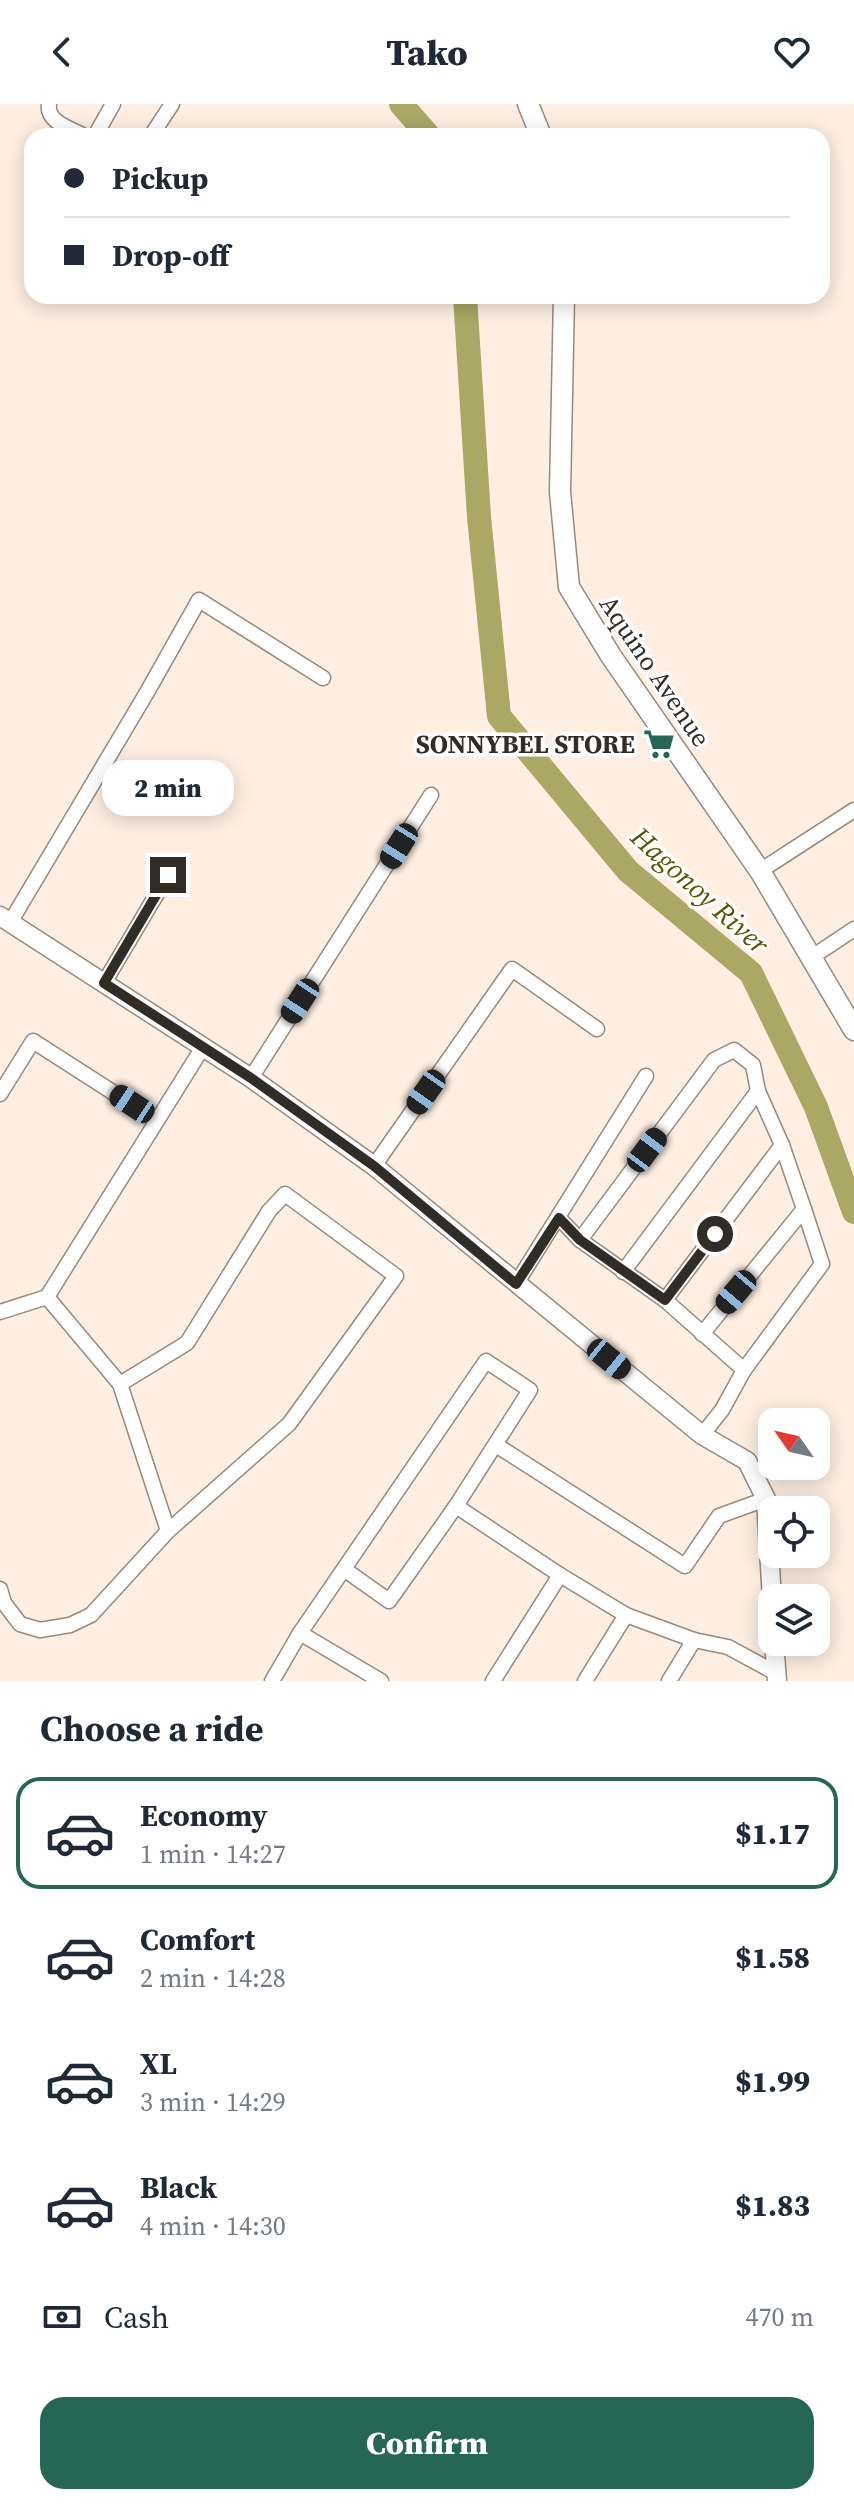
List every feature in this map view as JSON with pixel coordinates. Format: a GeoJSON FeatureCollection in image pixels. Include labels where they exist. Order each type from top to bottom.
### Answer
{"type":"FeatureCollection","features":[{"type":"Feature","properties":{"kind":"main road"},"geometry":{"type":"LineString","coordinates":[[528,104],[538,128]]}},
{"type":"Feature","properties":{"kind":"main road","name":"Aquino Avenue"},"geometry":{"type":"LineString","coordinates":[[564,304],[560,492],[569,587],[611,656],[760,871],[854,1030]]}},
{"type":"Feature","properties":{"kind":"street"},"geometry":{"type":"LineString","coordinates":[[49,104],[51,118],[69,128]]}},
{"type":"Feature","properties":{"kind":"street"},"geometry":{"type":"LineString","coordinates":[[100,128],[113,104]]}},
{"type":"Feature","properties":{"kind":"street"},"geometry":{"type":"LineString","coordinates":[[156,128],[172,104]]}},
{"type":"Feature","properties":{"kind":"street"},"geometry":{"type":"LineString","coordinates":[[323,678],[199,600],[146,694],[5,918],[251,1078],[374,1166],[702,1435],[747,1461],[764,1496]]}},
{"type":"Feature","properties":{"kind":"street"},"geometry":{"type":"LineString","coordinates":[[251,1078],[431,795]]}},
{"type":"Feature","properties":{"kind":"street"},"geometry":{"type":"LineString","coordinates":[[760,871],[854,810]]}},
{"type":"Feature","properties":{"kind":"street"},"geometry":{"type":"LineString","coordinates":[[104,983],[168,875]]}},
{"type":"Feature","properties":{"kind":"street"},"geometry":{"type":"LineString","coordinates":[[812,957],[854,929]]}},
{"type":"Feature","properties":{"kind":"street"},"geometry":{"type":"LineString","coordinates":[[374,1166],[512,969],[597,1029]]}},
{"type":"Feature","properties":{"kind":"street"},"geometry":{"type":"LineString","coordinates":[[0,1094],[33,1041],[156,1120]]}},
{"type":"Feature","properties":{"kind":"street"},"geometry":{"type":"LineString","coordinates":[[0,1312],[47,1297],[203,1047]]}},
{"type":"Feature","properties":{"kind":"street"},"geometry":{"type":"LineString","coordinates":[[580,1240],[714,1060],[734,1050],[753,1065],[758,1091],[782,1145],[822,1264],[744,1370],[722,1410],[702,1435]]}},
{"type":"Feature","properties":{"kind":"street"},"geometry":{"type":"LineString","coordinates":[[516,1284],[646,1076]]}},
{"type":"Feature","properties":{"kind":"street"},"geometry":{"type":"LineString","coordinates":[[623,1272],[758,1091]]}},
{"type":"Feature","properties":{"kind":"street"},"geometry":{"type":"LineString","coordinates":[[665,1300],[782,1145]]}},
{"type":"Feature","properties":{"kind":"street"},"geometry":{"type":"LineString","coordinates":[[0,1589],[4,1603],[20,1624],[40,1630],[70,1625],[91,1615],[168,1531],[289,1424],[396,1276],[285,1194],[269,1211],[187,1343],[120,1384]]}},
{"type":"Feature","properties":{"kind":"street"},"geometry":{"type":"LineString","coordinates":[[702,1334],[804,1209]]}},
{"type":"Feature","properties":{"kind":"street"},"geometry":{"type":"LineString","coordinates":[[559,1218],[580,1240],[665,1300],[744,1370]]}},
{"type":"Feature","properties":{"kind":"street"},"geometry":{"type":"LineString","coordinates":[[47,1297],[120,1384],[168,1531]]}},
{"type":"Feature","properties":{"kind":"street"},"geometry":{"type":"LineString","coordinates":[[272,1681],[300,1633],[486,1361],[530,1390],[456,1506],[389,1601],[344,1569]]}},
{"type":"Feature","properties":{"kind":"street"},"geometry":{"type":"LineString","coordinates":[[496,1445],[685,1566],[719,1516],[758,1502]]}},
{"type":"Feature","properties":{"kind":"street"},"geometry":{"type":"LineString","coordinates":[[456,1506],[626,1615],[694,1640],[728,1647],[777,1677]]}},
{"type":"Feature","properties":{"kind":"street"},"geometry":{"type":"LineString","coordinates":[[493,1681],[560,1575]]}},
{"type":"Feature","properties":{"kind":"street"},"geometry":{"type":"LineString","coordinates":[[585,1681],[626,1615]]}},
{"type":"Feature","properties":{"kind":"street"},"geometry":{"type":"LineString","coordinates":[[300,1633],[381,1681]]}},
{"type":"Feature","properties":{"kind":"street"},"geometry":{"type":"LineString","coordinates":[[669,1681],[694,1640]]}},
{"type":"Feature","properties":{"kind":"street"},"geometry":{"type":"LineString","coordinates":[[775,1656],[777,1677]]}},
{"type":"Feature","properties":{"kind":"waterway","name":"Hagonoy River"},"geometry":{"type":"LineString","coordinates":[[401,104],[422,128]]}},
{"type":"Feature","properties":{"kind":"waterway","name":"Hagonoy River"},"geometry":{"type":"LineString","coordinates":[[466,304],[479,517],[499,716],[628,871],[751,973],[816,1107],[854,1212]]}},
{"type":"Feature","properties":{"kind":"place","name":"SONNYBEL STORE"},"geometry":{"type":"Point","coordinates":[659,744]}},
{"type":"Feature","properties":{"kind":"route"},"geometry":{"type":"LineString","coordinates":[[168,875],[104,983],[251,1078],[374,1166],[516,1284],[559,1218],[580,1240],[665,1300],[715,1234]]}}]}
